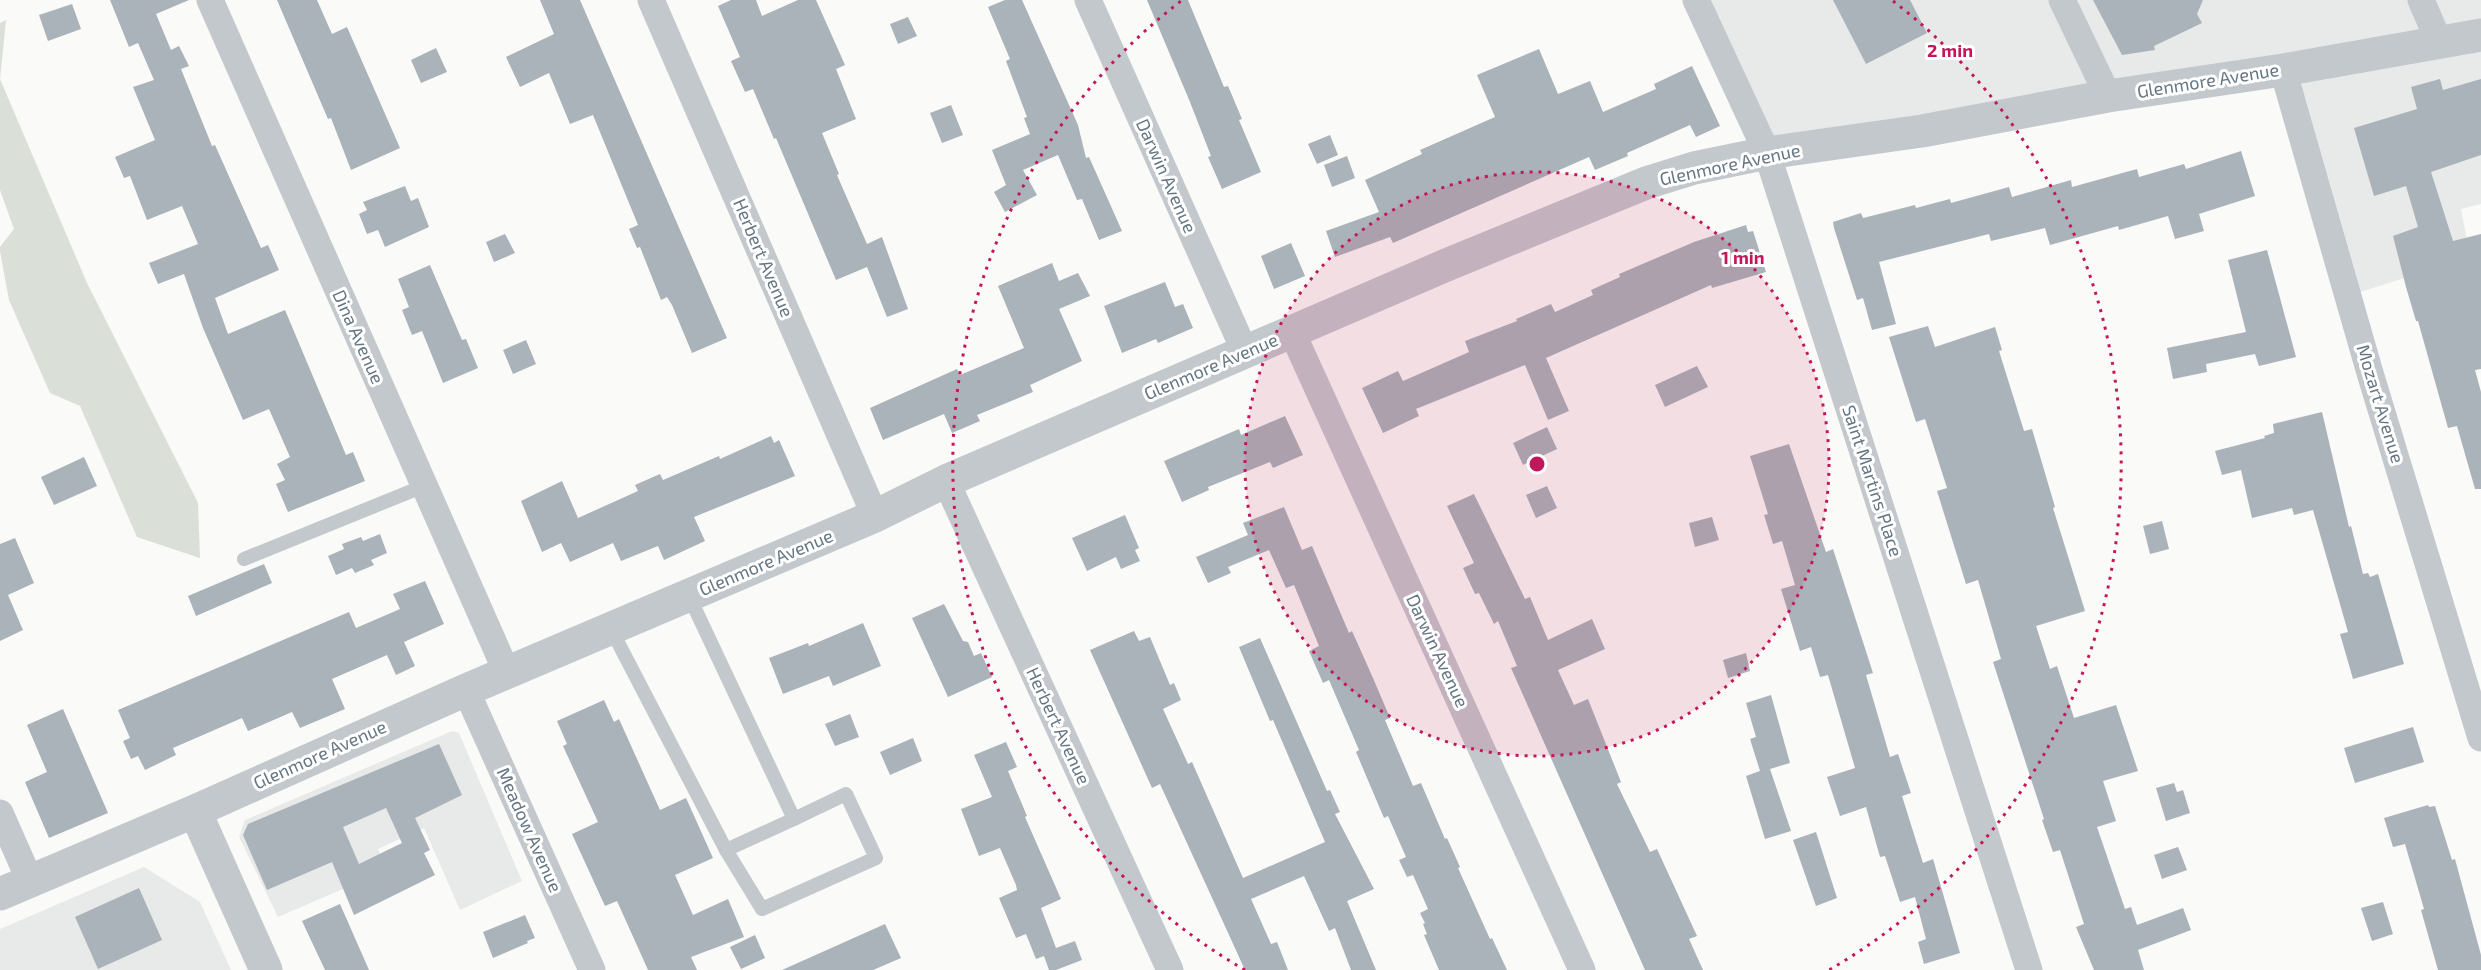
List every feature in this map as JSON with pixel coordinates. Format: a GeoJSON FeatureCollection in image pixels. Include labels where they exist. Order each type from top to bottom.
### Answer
{"type":"FeatureCollection","features":[{"type":"Feature","properties":{"kind":"street","name":"Dina Avenue"},"geometry":{"type":"LineString","coordinates":[[210,0],[507,673]]}},
{"type":"Feature","properties":{"kind":"street","name":"Herbert Avenue"},"geometry":{"type":"LineString","coordinates":[[651,0],[875,516]]}},
{"type":"Feature","properties":{"kind":"street","name":"Darwin Avenue"},"geometry":{"type":"LineString","coordinates":[[1088,0],[1245,352]]}},
{"type":"Feature","properties":{"kind":"street","name":"Saint Martins Place"},"geometry":{"type":"LineString","coordinates":[[1696,0],[1767,153],[2029,970]]}},
{"type":"Feature","properties":{"kind":"street"},"geometry":{"type":"LineString","coordinates":[[2062,0],[2108,96]]}},
{"type":"Feature","properties":{"kind":"street"},"geometry":{"type":"LineString","coordinates":[[2421,0],[2439,42]]}},
{"type":"Feature","properties":{"kind":"street","name":"Glenmore Avenue"},"geometry":{"type":"LineString","coordinates":[[0,894],[195,811],[466,690],[875,516],[946,481],[1454,262],[1646,183],[1694,168],[1767,153],[1922,131],[2108,96],[2283,70],[2481,35]]}},
{"type":"Feature","properties":{"kind":"street","name":"Mozart Avenue"},"geometry":{"type":"LineString","coordinates":[[2283,70],[2370,373],[2481,737]]}},
{"type":"Feature","properties":{"kind":"street","name":"Darwin Avenue"},"geometry":{"type":"LineString","coordinates":[[1292,332],[1582,970]]}},
{"type":"Feature","properties":{"kind":"street","name":"Herbert Avenue"},"geometry":{"type":"LineString","coordinates":[[946,481],[1170,970]]}},
{"type":"Feature","properties":{"kind":"street","name":"Meadow Avenue"},"geometry":{"type":"LineString","coordinates":[[466,690],[592,970]]}},
{"type":"Feature","properties":{"kind":"street"},"geometry":{"type":"LineString","coordinates":[[195,811],[266,970]]}},
{"type":"Feature","properties":{"kind":"street"},"geometry":{"type":"LineString","coordinates":[[0,813],[30,881]]}},
{"type":"Feature","properties":{"kind":"lane"},"geometry":{"type":"LineString","coordinates":[[244,559],[424,486]]}},
{"type":"Feature","properties":{"kind":"lane"},"geometry":{"type":"LineString","coordinates":[[689,596],[794,819]]}},
{"type":"Feature","properties":{"kind":"lane"},"geometry":{"type":"LineString","coordinates":[[611,629],[726,850],[762,909],[876,858],[846,794],[726,850]]}},
{"type":"Feature","properties":{"kind":"shaded area"},"geometry":{"type":"Polygon","coordinates":[[[1696,0],[2481,0],[2481,204],[2461,209],[2470,257],[2348,296],[2282,70],[1767,153],[1696,0]]]}},
{"type":"Feature","properties":{"kind":"shaded area"},"geometry":{"type":"Polygon","coordinates":[[[6,20],[0,79],[0,23],[6,20]]]}},
{"type":"Feature","properties":{"kind":"shaded area"},"geometry":{"type":"Polygon","coordinates":[[[0,79],[87,283],[198,503],[200,558],[137,537],[80,406],[50,393],[9,300],[0,247],[14,229],[0,190],[0,79]]]}},
{"type":"Feature","properties":{"kind":"shaded area"},"geometry":{"type":"Polygon","coordinates":[[[452,731],[459,733],[522,881],[460,910],[424,828],[378,849],[387,870],[278,917],[239,837],[245,820],[452,731]]]}},
{"type":"Feature","properties":{"kind":"shaded area"},"geometry":{"type":"Polygon","coordinates":[[[144,867],[200,902],[231,970],[0,970],[0,929],[144,867]]]}},
{"type":"Feature","properties":{"kind":"building"},"geometry":{"type":"Polygon","coordinates":[[[110,0],[189,0],[156,14],[171,50],[179,46],[189,66],[181,69],[212,146],[215,145],[261,248],[268,245],[279,270],[215,298],[228,334],[285,310],[346,455],[353,452],[365,481],[288,512],[276,484],[285,480],[277,464],[290,457],[269,409],[243,420],[203,328],[184,274],[158,284],[149,263],[198,244],[182,206],[147,220],[130,176],[124,178],[115,157],[155,140],[133,87],[154,80],[138,43],[129,47],[110,0]]]}},
{"type":"Feature","properties":{"kind":"building"},"geometry":{"type":"Polygon","coordinates":[[[277,0],[317,0],[332,34],[347,27],[400,148],[351,170],[331,118],[328,119],[277,0]]]}},
{"type":"Feature","properties":{"kind":"building"},"geometry":{"type":"Polygon","coordinates":[[[540,0],[580,0],[727,338],[692,353],[672,305],[667,297],[661,300],[640,247],[637,248],[629,229],[638,225],[593,115],[570,124],[549,73],[520,87],[506,57],[554,34],[540,0]]]}},
{"type":"Feature","properties":{"kind":"building"},"geometry":{"type":"Polygon","coordinates":[[[731,0],[756,0],[762,16],[798,0],[816,0],[845,65],[836,69],[856,119],[822,133],[839,174],[837,175],[867,244],[882,237],[908,309],[887,317],[867,267],[836,280],[753,89],[745,92],[731,61],[740,57],[718,6],[731,0]]]}},
{"type":"Feature","properties":{"kind":"building"},"geometry":{"type":"Polygon","coordinates":[[[1005,0],[1022,0],[1078,125],[1086,158],[1089,157],[1122,231],[1099,240],[1082,199],[1077,200],[1058,155],[1023,170],[1037,195],[1005,212],[994,192],[1006,185],[992,150],[1030,134],[1024,118],[1027,117],[1006,61],[1010,59],[988,7],[1005,0]]]}},
{"type":"Feature","properties":{"kind":"building"},"geometry":{"type":"Polygon","coordinates":[[[1147,0],[1188,0],[1224,87],[1228,86],[1242,119],[1239,120],[1261,172],[1222,189],[1208,157],[1211,156],[1190,102],[1147,0]]]}},
{"type":"Feature","properties":{"kind":"building"},"geometry":{"type":"Polygon","coordinates":[[[1833,0],[1910,0],[1927,33],[1866,64],[1833,0]]]}},
{"type":"Feature","properties":{"kind":"building"},"geometry":{"type":"Polygon","coordinates":[[[2093,0],[2203,0],[2197,14],[2202,23],[2154,46],[2155,50],[2122,55],[2093,0]]]}},
{"type":"Feature","properties":{"kind":"building"},"geometry":{"type":"Polygon","coordinates":[[[72,4],[81,29],[48,41],[39,15],[72,4]]]}},
{"type":"Feature","properties":{"kind":"building"},"geometry":{"type":"Polygon","coordinates":[[[908,17],[917,36],[898,44],[890,24],[908,17]]]}},
{"type":"Feature","properties":{"kind":"building"},"geometry":{"type":"Polygon","coordinates":[[[436,48],[447,72],[421,83],[411,60],[436,48]]]}},
{"type":"Feature","properties":{"kind":"building"},"geometry":{"type":"Polygon","coordinates":[[[1539,49],[1558,94],[1590,81],[1603,112],[1656,89],[1654,84],[1692,66],[1720,126],[1696,137],[1690,125],[1595,170],[1589,157],[1393,243],[1390,237],[1335,257],[1326,231],[1379,212],[1365,180],[1422,154],[1420,150],[1495,117],[1477,75],[1539,49]]]}},
{"type":"Feature","properties":{"kind":"building"},"geometry":{"type":"Polygon","coordinates":[[[2440,79],[2443,90],[2481,79],[2481,155],[2431,172],[2453,241],[2481,234],[2481,369],[2475,370],[2481,392],[2481,489],[2475,489],[2457,426],[2448,428],[2393,236],[2418,227],[2406,186],[2374,196],[2354,128],[2417,109],[2411,87],[2440,79]]]}},
{"type":"Feature","properties":{"kind":"building"},"geometry":{"type":"Polygon","coordinates":[[[951,105],[963,135],[942,143],[930,113],[951,105]]]}},
{"type":"Feature","properties":{"kind":"building"},"geometry":{"type":"Polygon","coordinates":[[[1330,135],[1338,155],[1317,164],[1308,144],[1330,135]]]}},
{"type":"Feature","properties":{"kind":"building"},"geometry":{"type":"Polygon","coordinates":[[[2241,151],[2255,196],[2199,214],[2204,231],[2175,239],[2168,216],[2119,230],[2118,226],[2050,245],[2045,228],[1991,241],[1989,234],[1879,262],[1896,324],[1872,330],[1863,298],[1857,300],[1834,228],[1833,222],[1861,213],[1863,218],[1950,199],[1951,203],[2009,187],[2012,197],[2071,180],[2072,187],[2137,169],[2139,177],[2184,164],[2186,169],[2241,151]]]}},
{"type":"Feature","properties":{"kind":"building"},"geometry":{"type":"Polygon","coordinates":[[[1347,156],[1355,178],[1332,187],[1324,165],[1347,156]]]}},
{"type":"Feature","properties":{"kind":"building"},"geometry":{"type":"Polygon","coordinates":[[[405,186],[411,201],[418,198],[429,227],[385,247],[378,230],[367,234],[359,214],[367,210],[363,202],[405,186]]]}},
{"type":"Feature","properties":{"kind":"building"},"geometry":{"type":"Polygon","coordinates":[[[1746,225],[1748,232],[1753,231],[1766,272],[1712,288],[1711,285],[1546,358],[1569,411],[1548,420],[1525,365],[1416,409],[1419,416],[1383,433],[1362,388],[1398,371],[1403,381],[1469,352],[1465,341],[1517,321],[1516,319],[1551,304],[1555,312],[1593,295],[1591,290],[1620,277],[1619,274],[1694,242],[1746,225]]]}},
{"type":"Feature","properties":{"kind":"building"},"geometry":{"type":"Polygon","coordinates":[[[505,234],[515,253],[494,262],[486,242],[505,234]]]}},
{"type":"Feature","properties":{"kind":"building"},"geometry":{"type":"Polygon","coordinates":[[[1291,243],[1305,276],[1274,289],[1261,256],[1291,243]]]}},
{"type":"Feature","properties":{"kind":"building"},"geometry":{"type":"Polygon","coordinates":[[[2267,250],[2296,357],[2259,366],[2255,354],[2206,364],[2207,372],[2173,379],[2167,348],[2246,332],[2228,260],[2267,250]]]}},
{"type":"Feature","properties":{"kind":"building"},"geometry":{"type":"Polygon","coordinates":[[[1052,263],[1059,281],[1078,273],[1090,296],[1059,309],[1082,361],[1030,385],[1033,392],[977,415],[980,421],[952,433],[944,414],[883,440],[870,408],[957,369],[960,375],[1024,348],[998,286],[1052,263]]]}},
{"type":"Feature","properties":{"kind":"building"},"geometry":{"type":"Polygon","coordinates":[[[430,265],[462,340],[466,339],[478,368],[443,383],[422,331],[412,335],[402,310],[409,307],[398,279],[430,265]]]}},
{"type":"Feature","properties":{"kind":"building"},"geometry":{"type":"Polygon","coordinates":[[[1165,282],[1175,307],[1183,304],[1193,328],[1158,343],[1156,339],[1122,353],[1104,306],[1165,282]]]}},
{"type":"Feature","properties":{"kind":"building"},"geometry":{"type":"Polygon","coordinates":[[[1928,326],[1935,347],[1995,327],[2002,350],[1999,351],[2024,431],[2032,429],[2055,507],[2053,508],[2085,611],[2036,626],[2050,669],[2057,666],[2074,718],[2116,705],[2138,771],[2103,781],[2116,821],[2097,827],[2125,909],[2131,907],[2137,925],[2183,908],[2191,930],[2138,950],[2144,970],[2094,970],[2076,927],[2084,924],[2060,850],[2053,852],[1993,662],[2001,659],[1978,580],[1966,584],[1937,491],[1947,488],[1925,419],[1916,422],[1889,337],[1928,326]]]}},
{"type":"Feature","properties":{"kind":"building"},"geometry":{"type":"Polygon","coordinates":[[[526,340],[536,364],[513,374],[503,350],[526,340]]]}},
{"type":"Feature","properties":{"kind":"building"},"geometry":{"type":"Polygon","coordinates":[[[1697,366],[1708,387],[1665,407],[1655,385],[1697,366]]]}},
{"type":"Feature","properties":{"kind":"building"},"geometry":{"type":"Polygon","coordinates":[[[2322,412],[2349,527],[2351,526],[2363,574],[2368,573],[2370,577],[2378,574],[2404,664],[2353,679],[2340,634],[2348,632],[2313,510],[2294,515],[2292,508],[2252,518],[2241,470],[2222,475],[2215,451],[2265,438],[2264,436],[2274,433],[2273,424],[2322,412]]]}},
{"type":"Feature","properties":{"kind":"building"},"geometry":{"type":"Polygon","coordinates":[[[1285,416],[1303,455],[1273,468],[1270,462],[1208,487],[1209,490],[1182,502],[1164,461],[1239,429],[1241,435],[1285,416]]]}},
{"type":"Feature","properties":{"kind":"building"},"geometry":{"type":"Polygon","coordinates":[[[1547,427],[1557,449],[1523,465],[1513,443],[1547,427]]]}},
{"type":"Feature","properties":{"kind":"building"},"geometry":{"type":"Polygon","coordinates":[[[771,436],[774,443],[779,440],[795,476],[694,517],[705,541],[664,560],[658,546],[621,561],[613,543],[570,562],[561,543],[542,552],[521,501],[562,481],[578,518],[638,491],[635,485],[660,474],[663,480],[719,456],[720,459],[771,436]]]}},
{"type":"Feature","properties":{"kind":"building"},"geometry":{"type":"Polygon","coordinates":[[[1789,444],[1826,552],[1833,549],[1873,673],[1866,675],[1890,757],[1898,754],[1911,793],[1902,796],[1923,863],[1933,859],[1960,953],[1924,964],[1918,942],[1926,939],[1915,897],[1900,902],[1885,856],[1880,857],[1866,807],[1840,816],[1827,777],[1855,768],[1828,675],[1820,677],[1811,647],[1800,651],[1781,589],[1795,585],[1782,541],[1773,544],[1764,515],[1768,514],[1750,456],[1789,444]]]}},
{"type":"Feature","properties":{"kind":"building"},"geometry":{"type":"Polygon","coordinates":[[[84,457],[97,486],[54,505],[41,477],[84,457]]]}},
{"type":"Feature","properties":{"kind":"building"},"geometry":{"type":"Polygon","coordinates":[[[1547,486],[1557,508],[1536,518],[1526,495],[1547,486]]]}},
{"type":"Feature","properties":{"kind":"building"},"geometry":{"type":"Polygon","coordinates":[[[1474,494],[1525,599],[1530,597],[1548,640],[1592,619],[1605,649],[1558,670],[1574,705],[1588,699],[1621,782],[1617,784],[1650,852],[1657,849],[1697,936],[1689,939],[1703,970],[1645,970],[1511,668],[1517,666],[1498,621],[1494,624],[1479,593],[1475,594],[1463,568],[1474,563],[1447,506],[1474,494]]]}},
{"type":"Feature","properties":{"kind":"building"},"geometry":{"type":"Polygon","coordinates":[[[1284,507],[1302,550],[1312,546],[1349,633],[1352,631],[1390,718],[1385,720],[1413,786],[1421,783],[1490,939],[1492,938],[1507,970],[1439,970],[1424,935],[1427,934],[1423,924],[1425,923],[1420,913],[1428,909],[1413,875],[1407,877],[1399,860],[1406,857],[1388,816],[1384,818],[1356,752],[1359,750],[1329,680],[1323,683],[1309,651],[1319,646],[1294,585],[1286,588],[1269,550],[1228,567],[1231,573],[1208,583],[1196,557],[1248,535],[1243,523],[1284,507]]]}},
{"type":"Feature","properties":{"kind":"building"},"geometry":{"type":"Polygon","coordinates":[[[1125,515],[1139,548],[1135,550],[1140,561],[1121,569],[1116,557],[1087,571],[1072,538],[1125,515]]]}},
{"type":"Feature","properties":{"kind":"building"},"geometry":{"type":"Polygon","coordinates":[[[1712,517],[1719,540],[1695,547],[1689,523],[1712,517]]]}},
{"type":"Feature","properties":{"kind":"building"},"geometry":{"type":"Polygon","coordinates":[[[2162,521],[2169,549],[2150,554],[2143,526],[2162,521]]]}},
{"type":"Feature","properties":{"kind":"building"},"geometry":{"type":"Polygon","coordinates":[[[380,534],[387,553],[371,560],[374,565],[355,573],[352,568],[336,575],[328,556],[344,549],[342,544],[361,537],[363,541],[380,534]]]}},
{"type":"Feature","properties":{"kind":"building"},"geometry":{"type":"Polygon","coordinates":[[[15,538],[34,583],[8,595],[23,630],[0,641],[0,544],[15,538]]]}},
{"type":"Feature","properties":{"kind":"building"},"geometry":{"type":"Polygon","coordinates":[[[264,564],[272,583],[196,616],[188,596],[264,564]]]}},
{"type":"Feature","properties":{"kind":"building"},"geometry":{"type":"Polygon","coordinates":[[[425,581],[444,624],[404,642],[415,666],[396,675],[387,655],[332,679],[345,709],[300,728],[292,712],[248,731],[242,718],[173,748],[176,755],[145,770],[138,756],[131,759],[123,741],[130,738],[118,710],[349,612],[356,628],[400,609],[393,594],[425,581]]]}},
{"type":"Feature","properties":{"kind":"building"},"geometry":{"type":"Polygon","coordinates":[[[944,604],[963,641],[968,642],[974,656],[981,653],[992,677],[948,697],[912,618],[944,604]]]}},
{"type":"Feature","properties":{"kind":"building"},"geometry":{"type":"Polygon","coordinates":[[[863,623],[881,666],[833,686],[829,676],[783,694],[769,658],[808,643],[809,646],[863,623]]]}},
{"type":"Feature","properties":{"kind":"building"},"geometry":{"type":"Polygon","coordinates":[[[1134,631],[1139,641],[1150,637],[1170,685],[1174,683],[1181,700],[1163,709],[1188,764],[1192,762],[1243,878],[1325,842],[1239,647],[1260,638],[1327,791],[1330,790],[1340,812],[1335,814],[1374,889],[1347,901],[1376,970],[1351,970],[1335,928],[1329,931],[1304,876],[1251,899],[1271,944],[1277,942],[1288,970],[1245,970],[1160,784],[1152,788],[1090,650],[1134,631]]]}},
{"type":"Feature","properties":{"kind":"building"},"geometry":{"type":"Polygon","coordinates":[[[1746,653],[1750,671],[1728,678],[1723,660],[1746,653]]]}},
{"type":"Feature","properties":{"kind":"building"},"geometry":{"type":"Polygon","coordinates":[[[1771,695],[1790,763],[1770,769],[1791,831],[1765,839],[1746,776],[1760,771],[1750,739],[1756,737],[1746,703],[1771,695]]]}},
{"type":"Feature","properties":{"kind":"building"},"geometry":{"type":"Polygon","coordinates":[[[604,700],[614,722],[619,719],[660,810],[686,798],[713,858],[675,875],[693,915],[728,899],[744,937],[691,957],[697,970],[648,970],[617,901],[605,906],[572,834],[598,822],[563,746],[567,744],[557,721],[604,700]]]}},
{"type":"Feature","properties":{"kind":"building"},"geometry":{"type":"Polygon","coordinates":[[[63,709],[108,813],[49,838],[25,782],[47,772],[27,725],[63,709]]]}},
{"type":"Feature","properties":{"kind":"building"},"geometry":{"type":"Polygon","coordinates":[[[850,714],[859,737],[835,746],[825,724],[850,714]]]}},
{"type":"Feature","properties":{"kind":"building"},"geometry":{"type":"Polygon","coordinates":[[[2413,727],[2424,762],[2355,783],[2344,748],[2413,727]]]}},
{"type":"Feature","properties":{"kind":"building"},"geometry":{"type":"Polygon","coordinates":[[[913,738],[922,761],[890,775],[880,752],[913,738]]]}},
{"type":"Feature","properties":{"kind":"building"},"geometry":{"type":"Polygon","coordinates":[[[1006,742],[1017,767],[1008,771],[1027,816],[1025,817],[1061,899],[1041,908],[1056,948],[1075,941],[1082,960],[1056,970],[1049,970],[1044,956],[1036,959],[1026,934],[1016,938],[999,898],[1017,890],[1016,885],[1000,848],[979,856],[961,809],[992,797],[974,755],[1006,742]]]}},
{"type":"Feature","properties":{"kind":"building"},"geometry":{"type":"Polygon","coordinates":[[[439,744],[462,795],[415,818],[430,850],[424,853],[435,875],[354,915],[332,862],[267,890],[243,835],[248,824],[439,744]],[[386,808],[343,827],[359,864],[402,843],[386,808]]]}},
{"type":"Feature","properties":{"kind":"building"},"geometry":{"type":"Polygon","coordinates":[[[2174,783],[2177,792],[2183,790],[2190,813],[2166,821],[2156,788],[2174,783]]]}},
{"type":"Feature","properties":{"kind":"building"},"geometry":{"type":"Polygon","coordinates":[[[2428,805],[2429,807],[2435,806],[2452,860],[2455,859],[2481,955],[2481,970],[2438,970],[2421,910],[2424,909],[2405,844],[2393,847],[2384,818],[2428,805]]]}},
{"type":"Feature","properties":{"kind":"building"},"geometry":{"type":"Polygon","coordinates":[[[1816,832],[1837,898],[1816,906],[1793,840],[1816,832]]]}},
{"type":"Feature","properties":{"kind":"building"},"geometry":{"type":"Polygon","coordinates":[[[2178,847],[2187,870],[2162,879],[2154,855],[2178,847]]]}},
{"type":"Feature","properties":{"kind":"building"},"geometry":{"type":"Polygon","coordinates":[[[139,888],[162,940],[98,969],[75,917],[139,888]]]}},
{"type":"Feature","properties":{"kind":"building"},"geometry":{"type":"Polygon","coordinates":[[[2383,902],[2393,934],[2372,941],[2361,908],[2383,902]]]}},
{"type":"Feature","properties":{"kind":"building"},"geometry":{"type":"Polygon","coordinates":[[[340,904],[369,970],[325,970],[302,921],[340,904]]]}},
{"type":"Feature","properties":{"kind":"building"},"geometry":{"type":"Polygon","coordinates":[[[525,915],[535,938],[493,958],[483,932],[525,915]]]}},
{"type":"Feature","properties":{"kind":"building"},"geometry":{"type":"Polygon","coordinates":[[[885,924],[901,958],[873,970],[782,970],[885,924]]]}},
{"type":"Feature","properties":{"kind":"building"},"geometry":{"type":"Polygon","coordinates":[[[755,935],[765,958],[741,969],[730,947],[755,935]]]}}]}
